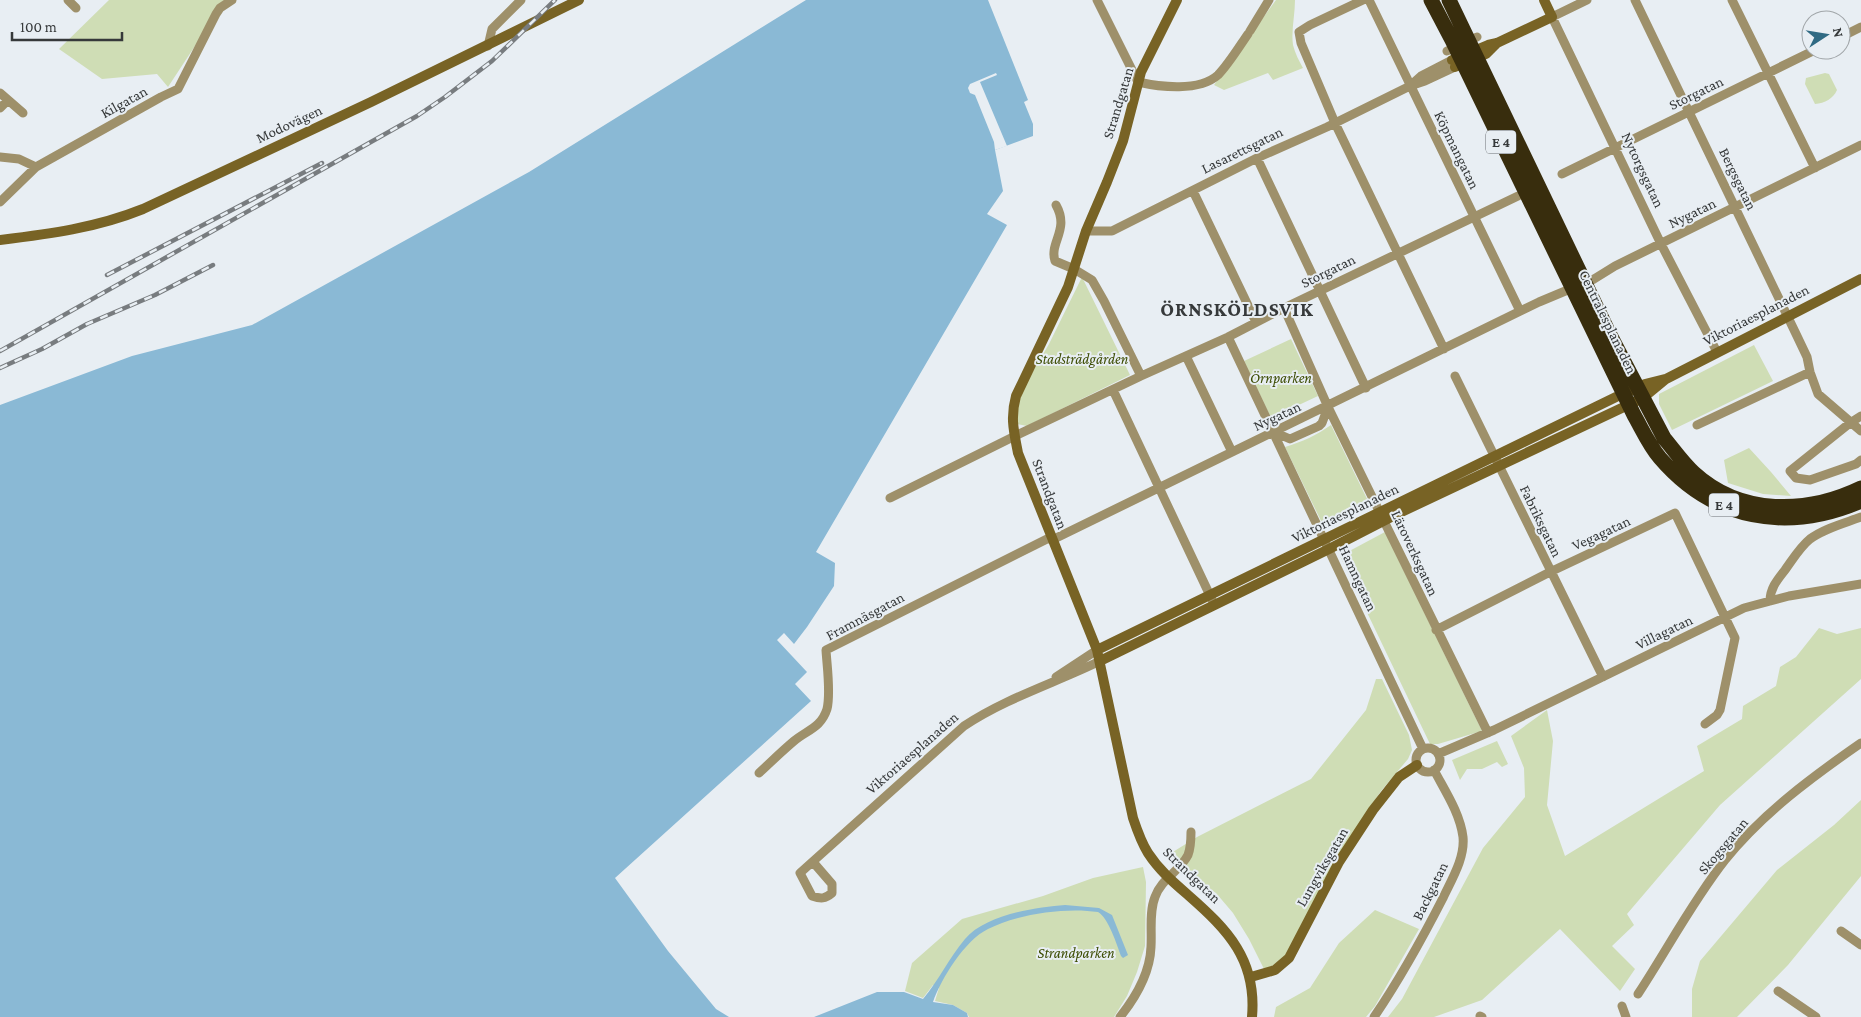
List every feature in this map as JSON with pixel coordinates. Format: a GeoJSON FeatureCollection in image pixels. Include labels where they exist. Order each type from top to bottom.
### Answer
{"type":"FeatureCollection","features":[{"type":"Feature","properties":{"kind":"highway","name":"Centralesplanaden"},"geometry":{"type":"LineString","coordinates":[[1431,0],[1463,53],[1577,283],[1664,438],[1675,452],[1710,486],[1748,502],[1798,507],[1832,500],[1861,488]]}},
{"type":"Feature","properties":{"kind":"highway","name":"Centralesplanaden"},"geometry":{"type":"LineString","coordinates":[[1449,0],[1463,53]]}},
{"type":"Feature","properties":{"kind":"highway","name":"Centralesplanaden"},"geometry":{"type":"LineString","coordinates":[[1577,283],[1626,399],[1648,440],[1658,456],[1691,487],[1723,505],[1744,513],[1781,519],[1817,516],[1861,501]]}},
{"type":"Feature","properties":{"kind":"main road","name":"Modovägen"},"geometry":{"type":"LineString","coordinates":[[0,240],[80,229],[117,220],[488,46],[579,0]]}},
{"type":"Feature","properties":{"kind":"main road","name":"Strandgatan"},"geometry":{"type":"LineString","coordinates":[[1176,0],[1138,82],[1123,141],[1086,231],[1058,310],[1016,396],[1012,421],[1020,435],[1018,453],[1097,650],[1133,818],[1144,847],[1168,877],[1218,921],[1228,933],[1244,959],[1251,977],[1254,999],[1252,1017]]}},
{"type":"Feature","properties":{"kind":"main road","name":"Nytorgsgatan"},"geometry":{"type":"LineString","coordinates":[[1544,0],[1552,17]]}},
{"type":"Feature","properties":{"kind":"main road","name":"Lasarettsgatan"},"geometry":{"type":"LineString","coordinates":[[1463,53],[1497,44],[1552,17]]}},
{"type":"Feature","properties":{"kind":"main road","name":"Viktoriaesplanaden"},"geometry":{"type":"LineString","coordinates":[[1097,650],[1212,600],[1327,545],[1382,516],[1640,393],[1716,352],[1861,280]]}},
{"type":"Feature","properties":{"kind":"main road","name":"Viktoriaesplanaden"},"geometry":{"type":"LineString","coordinates":[[1100,662],[1212,600]]}},
{"type":"Feature","properties":{"kind":"main road","name":"Lungviksgatan"},"geometry":{"type":"LineString","coordinates":[[1251,977],[1275,970],[1289,958],[1339,862],[1373,810],[1398,777],[1417,765]]}},
{"type":"Feature","properties":{"kind":"street"},"geometry":{"type":"LineString","coordinates":[[68,0],[76,8]]}},
{"type":"Feature","properties":{"kind":"street","name":"Kilgatan"},"geometry":{"type":"LineString","coordinates":[[0,202],[36,167],[160,97],[178,89],[216,14],[220,8],[232,0]]}},
{"type":"Feature","properties":{"kind":"street"},"geometry":{"type":"LineString","coordinates":[[488,46],[492,29],[521,0]]}},
{"type":"Feature","properties":{"kind":"street"},"geometry":{"type":"LineString","coordinates":[[1098,0],[1138,82],[1169,87],[1201,85],[1217,76],[1249,33],[1270,0]]}},
{"type":"Feature","properties":{"kind":"street"},"geometry":{"type":"LineString","coordinates":[[1363,0],[1299,32],[1305,54],[1335,123],[1444,349]]}},
{"type":"Feature","properties":{"kind":"street","name":"Köpmangatan"},"geometry":{"type":"LineString","coordinates":[[1368,0],[1520,311]]}},
{"type":"Feature","properties":{"kind":"street","name":"Lasarettsgatan"},"geometry":{"type":"LineString","coordinates":[[1552,17],[1587,0]]}},
{"type":"Feature","properties":{"kind":"street","name":"Bergsgatan"},"geometry":{"type":"LineString","coordinates":[[1635,0],[1788,316],[1806,357],[1818,394],[1861,431]]}},
{"type":"Feature","properties":{"kind":"street"},"geometry":{"type":"LineString","coordinates":[[1732,0],[1814,168]]}},
{"type":"Feature","properties":{"kind":"street","name":"Nytorgsgatan"},"geometry":{"type":"LineString","coordinates":[[1552,17],[1661,244],[1716,352]]}},
{"type":"Feature","properties":{"kind":"street","name":"Lasarettsgatan"},"geometry":{"type":"LineString","coordinates":[[1086,231],[1112,231],[1257,158],[1335,123],[1410,86],[1425,81],[1463,53]]}},
{"type":"Feature","properties":{"kind":"street","name":"Storgatan"},"geometry":{"type":"LineString","coordinates":[[1562,174],[1801,57]]}},
{"type":"Feature","properties":{"kind":"street"},"geometry":{"type":"LineString","coordinates":[[0,93],[23,113]]}},
{"type":"Feature","properties":{"kind":"street"},"geometry":{"type":"LineString","coordinates":[[0,108],[8,100]]}},
{"type":"Feature","properties":{"kind":"street","name":"Nygatan"},"geometry":{"type":"LineString","coordinates":[[1052,538],[1328,407],[1861,145]]}},
{"type":"Feature","properties":{"kind":"street"},"geometry":{"type":"LineString","coordinates":[[0,157],[19,159],[36,167]]}},
{"type":"Feature","properties":{"kind":"street"},"geometry":{"type":"LineString","coordinates":[[1257,158],[1366,388]]}},
{"type":"Feature","properties":{"kind":"street"},"geometry":{"type":"LineString","coordinates":[[1193,190],[1256,322]]}},
{"type":"Feature","properties":{"kind":"street","name":"Storgatan"},"geometry":{"type":"LineString","coordinates":[[890,498],[1518,196]]}},
{"type":"Feature","properties":{"kind":"street"},"geometry":{"type":"LineString","coordinates":[[1056,205],[1061,214],[1062,222],[1054,258],[1057,263],[1074,269],[1092,280],[1141,376]]}},
{"type":"Feature","properties":{"kind":"street","name":"Läroverksgatan"},"geometry":{"type":"LineString","coordinates":[[1284,308],[1328,407],[1488,733]]}},
{"type":"Feature","properties":{"kind":"street","name":"Hamngatan"},"geometry":{"type":"LineString","coordinates":[[1228,337],[1424,749]]}},
{"type":"Feature","properties":{"kind":"street"},"geometry":{"type":"LineString","coordinates":[[1186,356],[1232,452]]}},
{"type":"Feature","properties":{"kind":"street"},"geometry":{"type":"LineString","coordinates":[[1697,426],[1810,372]]}},
{"type":"Feature","properties":{"kind":"street","name":"Fabriksgatan"},"geometry":{"type":"LineString","coordinates":[[1455,376],[1602,677]]}},
{"type":"Feature","properties":{"kind":"street"},"geometry":{"type":"LineString","coordinates":[[1113,390],[1212,600]]}},
{"type":"Feature","properties":{"kind":"street"},"geometry":{"type":"LineString","coordinates":[[1274,432],[1290,439],[1319,426],[1328,407]]}},
{"type":"Feature","properties":{"kind":"street"},"geometry":{"type":"LineString","coordinates":[[1861,416],[1850,422],[1790,471],[1796,478],[1810,480],[1856,464],[1861,460]]}},
{"type":"Feature","properties":{"kind":"street","name":"Vegagatan"},"geometry":{"type":"LineString","coordinates":[[1436,630],[1550,572],[1675,513],[1725,617]]}},
{"type":"Feature","properties":{"kind":"street"},"geometry":{"type":"LineString","coordinates":[[1770,600],[1770,592],[1776,582],[1810,539],[1824,531],[1861,517]]}},
{"type":"Feature","properties":{"kind":"street","name":"Framnäsgatan"},"geometry":{"type":"LineString","coordinates":[[760,773],[797,739],[816,726],[824,717],[828,701],[826,650],[1052,538]]}},
{"type":"Feature","properties":{"kind":"street","name":"Villagatan"},"geometry":{"type":"LineString","coordinates":[[1488,733],[1744,608],[1770,600],[1861,584]]}},
{"type":"Feature","properties":{"kind":"street"},"geometry":{"type":"LineString","coordinates":[[1705,724],[1717,715],[1720,710],[1735,638],[1725,617]]}},
{"type":"Feature","properties":{"kind":"street","name":"Viktoriaesplanaden"},"geometry":{"type":"LineString","coordinates":[[1044,686],[1097,650]]}},
{"type":"Feature","properties":{"kind":"street","name":"Viktoriaesplanaden"},"geometry":{"type":"LineString","coordinates":[[813,862],[964,726],[1044,686],[1100,662]]}},
{"type":"Feature","properties":{"kind":"street"},"geometry":{"type":"LineString","coordinates":[[1438,754],[1488,733]]}},
{"type":"Feature","properties":{"kind":"street","name":"Skogsgatan"},"geometry":{"type":"LineString","coordinates":[[1638,994],[1692,907],[1725,860],[1784,800],[1861,743]]}},
{"type":"Feature","properties":{"kind":"street"},"geometry":{"type":"LineString","coordinates":[[1430,748],[1438,754],[1440,761],[1434,770],[1426,772],[1417,765],[1418,754],[1424,749],[1430,748]]}},
{"type":"Feature","properties":{"kind":"street","name":"Backgatan"},"geometry":{"type":"LineString","coordinates":[[1374,1017],[1399,979],[1431,922],[1455,872],[1462,850],[1463,838],[1460,824],[1455,810],[1434,770]]}},
{"type":"Feature","properties":{"kind":"street"},"geometry":{"type":"LineString","coordinates":[[1120,1017],[1134,998],[1149,962],[1155,895],[1188,854],[1191,844],[1191,832]]}},
{"type":"Feature","properties":{"kind":"street"},"geometry":{"type":"LineString","coordinates":[[1841,931],[1861,945]]}},
{"type":"Feature","properties":{"kind":"street"},"geometry":{"type":"LineString","coordinates":[[1778,991],[1816,1017]]}},
{"type":"Feature","properties":{"kind":"street"},"geometry":{"type":"LineString","coordinates":[[1622,1006],[1626,1017]]}},
{"type":"Feature","properties":{"kind":"green space"},"geometry":{"type":"Polygon","coordinates":[[[109,0],[232,0],[216,14],[168,87],[157,74],[102,79],[59,49],[109,0]]]}},
{"type":"Feature","properties":{"kind":"green space"},"geometry":{"type":"Polygon","coordinates":[[[1276,0],[1295,0],[1293,45],[1303,68],[1273,80],[1268,73],[1224,90],[1214,85],[1276,0]]]}},
{"type":"Feature","properties":{"kind":"green space"},"geometry":{"type":"Polygon","coordinates":[[[1825,73],[1829,74],[1837,90],[1828,100],[1815,104],[1805,84],[1806,78],[1825,73]]]}},
{"type":"Feature","properties":{"kind":"green space","name":"Stadsträdgården"},"geometry":{"type":"Polygon","coordinates":[[[1082,277],[1130,375],[1027,426],[1017,424],[1016,409],[1026,383],[1049,344],[1082,277]]]}},
{"type":"Feature","properties":{"kind":"green space","name":"Örnparken"},"geometry":{"type":"Polygon","coordinates":[[[1291,339],[1318,396],[1271,418],[1244,361],[1291,339]]]}},
{"type":"Feature","properties":{"kind":"green space"},"geometry":{"type":"Polygon","coordinates":[[[1754,345],[1773,381],[1672,430],[1659,404],[1659,394],[1754,345]]]}},
{"type":"Feature","properties":{"kind":"green space"},"geometry":{"type":"Polygon","coordinates":[[[1331,425],[1370,505],[1324,527],[1285,447],[1309,438],[1331,425]]]}},
{"type":"Feature","properties":{"kind":"green space"},"geometry":{"type":"Polygon","coordinates":[[[1749,448],[1791,496],[1763,494],[1728,483],[1724,460],[1749,448]]]}},
{"type":"Feature","properties":{"kind":"green space"},"geometry":{"type":"Polygon","coordinates":[[[1385,532],[1482,731],[1438,744],[1430,744],[1340,556],[1385,532]]]}},
{"type":"Feature","properties":{"kind":"green space"},"geometry":{"type":"Polygon","coordinates":[[[1819,628],[1837,634],[1861,628],[1861,679],[1720,805],[1627,914],[1634,925],[1612,946],[1635,969],[1620,991],[1560,929],[1482,1000],[1434,1017],[1388,1017],[1402,999],[1483,848],[1525,797],[1524,768],[1511,736],[1547,710],[1553,741],[1547,805],[1565,856],[1704,771],[1697,746],[1742,719],[1743,706],[1776,686],[1780,667],[1796,657],[1819,628]]]}},
{"type":"Feature","properties":{"kind":"green space"},"geometry":{"type":"Polygon","coordinates":[[[1376,679],[1382,679],[1409,735],[1412,750],[1408,759],[1381,791],[1356,828],[1287,956],[1265,971],[1233,913],[1216,893],[1194,878],[1168,855],[1197,837],[1311,779],[1366,710],[1376,679]]]}},
{"type":"Feature","properties":{"kind":"green space"},"geometry":{"type":"Polygon","coordinates":[[[1497,741],[1508,764],[1502,767],[1497,762],[1482,769],[1467,769],[1460,780],[1452,760],[1497,741]]]}},
{"type":"Feature","properties":{"kind":"green space"},"geometry":{"type":"Polygon","coordinates":[[[1861,800],[1861,876],[1788,965],[1737,1017],[1692,1017],[1692,989],[1700,961],[1777,870],[1834,825],[1861,800]]]}},
{"type":"Feature","properties":{"kind":"green space","name":"Strandparken"},"geometry":{"type":"Polygon","coordinates":[[[1143,867],[1146,882],[1145,946],[1127,996],[1114,1017],[969,1017],[967,1013],[953,1005],[935,1001],[939,988],[933,985],[923,998],[905,991],[912,963],[962,919],[1043,896],[1093,878],[1143,867]]]}},
{"type":"Feature","properties":{"kind":"green space"},"geometry":{"type":"Polygon","coordinates":[[[1375,910],[1419,929],[1375,1006],[1366,1017],[1274,1017],[1276,1007],[1310,988],[1339,943],[1375,910]]]}},
{"type":"Feature","properties":{"kind":"water"},"geometry":{"type":"Polygon","coordinates":[[[806,0],[988,0],[1028,100],[1024,102],[1033,124],[1033,136],[995,150],[1003,191],[987,214],[1007,225],[816,552],[835,563],[834,586],[794,644],[784,633],[777,640],[807,672],[795,684],[811,701],[615,878],[668,951],[716,1009],[729,1017],[0,1017],[0,405],[132,356],[252,325],[529,172],[806,0]]]}},
{"type":"Feature","properties":{"kind":"water"},"geometry":{"type":"Polygon","coordinates":[[[1065,905],[1099,908],[1112,915],[1128,955],[1123,958],[1121,956],[1109,925],[1098,912],[1071,910],[1042,913],[1013,919],[988,929],[979,934],[955,961],[942,982],[933,1002],[953,1005],[967,1013],[968,1017],[814,1017],[877,992],[904,992],[923,999],[959,946],[974,931],[998,918],[1026,910],[1065,905]]]}},
{"type":"Feature","properties":{"kind":"pier"},"geometry":{"type":"Polygon","coordinates":[[[996,73],[997,75],[980,82],[1007,146],[995,150],[994,142],[975,95],[970,93],[968,88],[970,84],[996,73]]]}},
{"type":"Feature","properties":{"kind":"railway"},"geometry":{"type":"LineString","coordinates":[[0,351],[417,116],[492,61],[555,0]]}},
{"type":"Feature","properties":{"kind":"railway"},"geometry":{"type":"LineString","coordinates":[[107,275],[322,163]]}},
{"type":"Feature","properties":{"kind":"railway"},"geometry":{"type":"LineString","coordinates":[[0,368],[42,349],[87,324],[155,295],[213,265]]}},
{"type":"Feature","properties":{"kind":"district","name":"ÖRNSKÖLDSVIK"},"geometry":{"type":"Point","coordinates":[1237,309]}}]}
